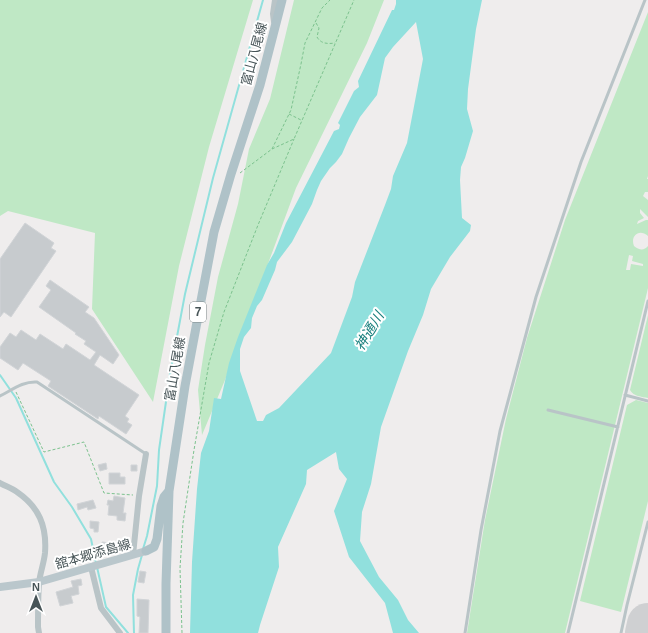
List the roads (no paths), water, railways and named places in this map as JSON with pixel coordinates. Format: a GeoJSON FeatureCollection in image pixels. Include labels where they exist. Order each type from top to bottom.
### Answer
{"type":"FeatureCollection","features":[{"type":"Feature","properties":{"kind":"main road","name":"富山八尾線"},"geometry":{"type":"LineString","coordinates":[[166,633],[169,490],[185,386],[212,239],[260,84],[282,0]]}},
{"type":"Feature","properties":{"kind":"main road"},"geometry":{"type":"LineString","coordinates":[[140,552],[154,547],[157,539],[161,506],[164,497],[169,490]]}},
{"type":"Feature","properties":{"kind":"main road","name":"舘本郷添島線"},"geometry":{"type":"LineString","coordinates":[[0,587],[39,582],[140,552]]}},
{"type":"Feature","properties":{"kind":"street"},"geometry":{"type":"LineString","coordinates":[[274,30],[273,14],[275,0]]}},
{"type":"Feature","properties":{"kind":"street"},"geometry":{"type":"LineString","coordinates":[[140,552],[139,496],[146,454]]}},
{"type":"Feature","properties":{"kind":"street"},"geometry":{"type":"LineString","coordinates":[[0,484],[29,500],[38,513],[43,526],[45,553],[39,582],[39,633]]}},
{"type":"Feature","properties":{"kind":"street"},"geometry":{"type":"LineString","coordinates":[[91,567],[101,608],[120,633]]}},
{"type":"Feature","properties":{"kind":"lane"},"geometry":{"type":"LineString","coordinates":[[465,633],[481,530],[500,431],[536,297],[581,162],[645,0]]}},
{"type":"Feature","properties":{"kind":"lane"},"geometry":{"type":"LineString","coordinates":[[568,633],[648,301]]}},
{"type":"Feature","properties":{"kind":"lane"},"geometry":{"type":"LineString","coordinates":[[0,396],[25,383],[31,381],[37,382],[146,454]]}},
{"type":"Feature","properties":{"kind":"lane"},"geometry":{"type":"LineString","coordinates":[[625,395],[648,401]]}},
{"type":"Feature","properties":{"kind":"lane"},"geometry":{"type":"LineString","coordinates":[[548,410],[618,427]]}},
{"type":"Feature","properties":{"kind":"lane"},"geometry":{"type":"LineString","coordinates":[[621,633],[648,522]]}},
{"type":"Feature","properties":{"kind":"water","name":"神通川"},"geometry":{"type":"Polygon","coordinates":[[[396,0],[482,0],[476,29],[468,89],[467,109],[473,131],[461,167],[460,180],[462,218],[471,225],[470,231],[450,257],[431,289],[423,315],[408,351],[381,427],[371,484],[362,512],[360,541],[379,577],[398,600],[408,620],[419,633],[393,633],[385,603],[349,557],[334,511],[347,479],[339,469],[336,452],[307,470],[306,484],[278,547],[279,567],[258,633],[190,633],[192,562],[197,489],[201,453],[209,431],[214,398],[221,399],[229,363],[238,337],[267,265],[274,253],[286,223],[334,131],[339,129],[340,125],[338,123],[354,91],[359,87],[358,81],[396,4],[396,0]],[[416,22],[385,58],[377,95],[360,117],[342,154],[321,181],[312,204],[292,242],[277,262],[262,300],[257,306],[252,318],[251,328],[244,337],[240,349],[240,371],[257,421],[263,421],[266,415],[279,408],[331,353],[352,297],[355,282],[391,189],[393,176],[407,143],[423,59],[416,22]]]}},
{"type":"Feature","properties":{"kind":"waterway"},"geometry":{"type":"LineString","coordinates":[[143,549],[157,486],[159,450],[170,374],[185,294],[213,178],[263,0]]}},
{"type":"Feature","properties":{"kind":"waterway"},"geometry":{"type":"LineString","coordinates":[[0,375],[16,398],[54,482],[72,507],[91,539],[96,563]]}},
{"type":"Feature","properties":{"kind":"waterway"},"geometry":{"type":"LineString","coordinates":[[134,633],[133,595],[142,555]]}},
{"type":"Feature","properties":{"kind":"waterway"},"geometry":{"type":"LineString","coordinates":[[97,567],[106,607],[128,633]]}}]}
